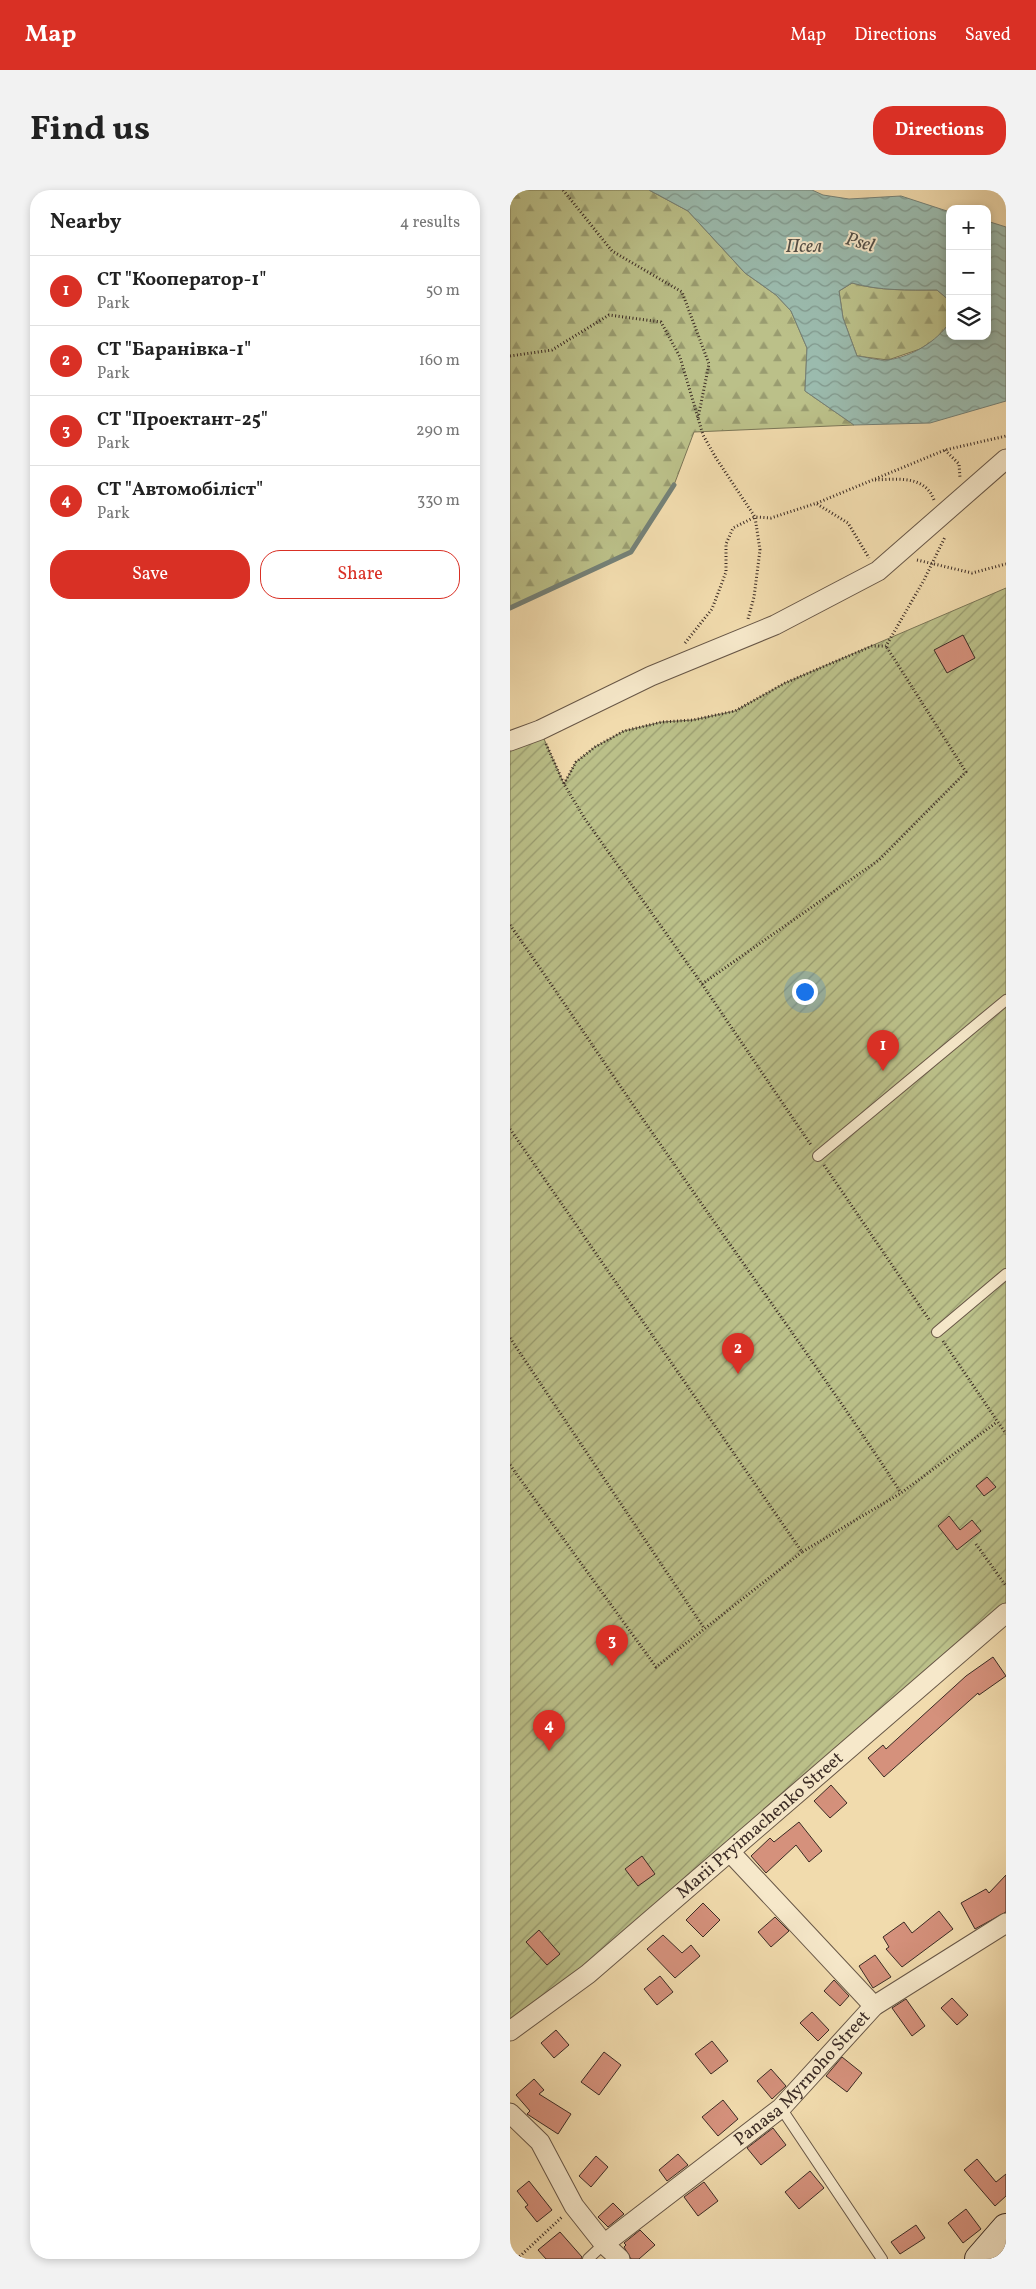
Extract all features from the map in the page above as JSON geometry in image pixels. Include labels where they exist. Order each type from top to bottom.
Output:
[{"type":"main road","points":[[979,2259],[1006,2228]]},
{"type":"street","points":[[510,741],[540,730],[651,676],[776,625],[878,571],[1006,459]]},
{"type":"street","name":"Marii Pryimachenko Street","points":[[510,2031],[588,1974],[1006,1613]]},
{"type":"street","points":[[730,1852],[874,2006]]},
{"type":"street","name":"Panasa Myrnoho Street","points":[[604,2244],[782,2108],[874,2006],[1006,1924]]},
{"type":"street","points":[[510,2112],[540,2142],[574,2206],[604,2244],[620,2259]]},
{"type":"lane","points":[[818,1156],[1006,1000]]},
{"type":"lane","points":[[937,1332],[1006,1274]]},
{"type":"lane","points":[[782,2108],[882,2259]]},
{"type":"lane","points":[[588,2259],[604,2244]]},
{"type":"path","points":[[563,190],[612,251],[682,292],[709,364],[698,421]]},
{"type":"path","points":[[510,356],[552,350],[609,316],[661,322],[680,357],[698,421],[716,458],[755,517],[760,550],[754,597],[742,639]]},
{"type":"path","points":[[678,650],[692,637],[712,609],[726,572],[726,544],[734,528],[755,517],[771,518],[817,504],[944,450],[1006,436]]},
{"type":"path","points":[[886,646],[932,563],[958,502],[960,464],[944,450]]},
{"type":"path","points":[[872,480],[917,481],[928,488],[934,499],[934,522]]},
{"type":"path","points":[[817,504],[848,523],[878,571]]},
{"type":"path","points":[[897,556],[972,573],[1006,564]]},
{"type":"path","points":[[564,784],[576,762],[594,747],[624,731],[662,722],[693,720],[735,711],[793,680],[872,646],[886,646]]},
{"type":"path","points":[[702,984],[879,860],[966,772],[886,646]]},
{"type":"path","points":[[540,730],[564,784],[585,819],[702,984],[1006,1434]]},
{"type":"path","points":[[510,925],[560,995],[677,1169],[852,1417],[901,1493]]},
{"type":"path","points":[[510,1129],[802,1552]]},
{"type":"path","points":[[510,1338],[704,1628]]},
{"type":"path","points":[[510,1465],[656,1667],[802,1552],[901,1493],[998,1422]]},
{"type":"path","points":[[976,1544],[1006,1586]]},
{"type":"path","points":[[517,2259],[574,2206]]},
{"type":"green space","points":[[510,190],[649,190],[688,211],[745,273],[776,295],[791,311],[807,348],[805,391],[854,425],[694,432],[674,485],[631,552],[510,608]]},
{"type":"green space","points":[[852,283],[884,289],[937,290],[946,298],[946,328],[940,336],[920,349],[888,360],[857,356],[843,318],[839,291]]},
{"type":"green space","points":[[1006,588],[1006,1613],[510,2031],[510,741],[540,730],[564,784],[576,762],[595,747],[624,731],[662,722],[693,720],[735,711],[785,683]]},
{"type":"water","name":"Псел","points":[[649,190],[812,190],[823,195],[849,199],[901,196],[946,211],[946,298],[937,290],[884,289],[852,283],[839,291],[843,318],[857,356],[881,360],[897,358],[923,347],[938,336],[946,327],[946,340],[991,340],[991,222],[1006,227],[1006,401],[930,423],[854,425],[805,391],[807,348],[791,311],[776,295],[745,273],[688,211]]},
{"type":"building","points":[[963,635],[975,658],[947,673],[934,650]]},
{"type":"building","points":[[987,1477],[996,1487],[984,1496],[976,1486]]},
{"type":"building","points":[[949,1516],[960,1530],[972,1520],[981,1531],[957,1550],[938,1526]]},
{"type":"building","points":[[993,1657],[1006,1676],[979,1695],[978,1693],[884,1777],[868,1758],[883,1745],[886,1749],[966,1676]]},
{"type":"building","points":[[831,1785],[847,1803],[830,1818],[814,1801]]},
{"type":"building","points":[[799,1822],[822,1851],[809,1862],[796,1845],[766,1873],[751,1856],[770,1838],[774,1842]]},
{"type":"building","points":[[642,1856],[655,1874],[638,1886],[625,1869]]},
{"type":"building","points":[[1006,1875],[1006,1912],[975,1929],[961,1903],[986,1889],[989,1893]]},
{"type":"building","points":[[703,1903],[720,1920],[703,1937],[686,1920]]},
{"type":"building","points":[[939,1911],[953,1929],[902,1967],[886,1949],[889,1947],[883,1937],[904,1922],[912,1933]]},
{"type":"building","points":[[775,1917],[789,1931],[771,1947],[758,1932]]},
{"type":"building","points":[[539,1930],[560,1954],[547,1965],[526,1942]]},
{"type":"building","points":[[663,1935],[682,1953],[691,1945],[700,1956],[675,1978],[647,1949]]},
{"type":"building","points":[[875,1955],[891,1977],[873,1988],[859,1966]]},
{"type":"building","points":[[660,1976],[673,1992],[657,2005],[644,1989]]},
{"type":"building","points":[[834,1980],[849,1996],[840,2006],[824,1991]]},
{"type":"building","points":[[952,1998],[968,2015],[957,2025],[941,2008]]},
{"type":"building","points":[[906,1999],[925,2026],[912,2036],[892,2008]]},
{"type":"building","points":[[812,2012],[829,2030],[818,2041],[800,2023]]},
{"type":"building","points":[[556,2030],[569,2045],[554,2058],[541,2043]]},
{"type":"building","points":[[712,2041],[728,2061],[711,2074],[695,2054]]},
{"type":"building","points":[[604,2052],[621,2065],[599,2095],[581,2082]]},
{"type":"building","points":[[842,2057],[862,2073],[847,2092],[826,2076]]},
{"type":"building","points":[[771,2069],[786,2086],[772,2099],[757,2081]]},
{"type":"building","points":[[534,2079],[544,2090],[539,2094],[571,2114],[558,2134],[527,2114],[530,2111],[516,2095]]},
{"type":"building","points":[[723,2100],[738,2119],[718,2136],[702,2117]]},
{"type":"building","points":[[773,2128],[786,2145],[761,2165],[747,2148]]},
{"type":"building","points":[[678,2154],[688,2165],[667,2181],[659,2170]]},
{"type":"building","points":[[596,2156],[608,2167],[591,2187],[579,2176]]},
{"type":"building","points":[[977,2159],[996,2182],[1006,2174],[1006,2196],[995,2206],[964,2170]]},
{"type":"building","points":[[810,2171],[824,2188],[799,2209],[785,2192]]},
{"type":"building","points":[[529,2181],[552,2210],[537,2222],[525,2207],[528,2205],[517,2191]]},
{"type":"building","points":[[704,2182],[718,2201],[698,2216],[684,2197]]},
{"type":"building","points":[[613,2203],[624,2214],[608,2227],[598,2217]]},
{"type":"building","points":[[966,2209],[981,2229],[963,2243],[948,2223]]},
{"type":"building","points":[[916,2225],[925,2238],[900,2254],[891,2242]]},
{"type":"building","points":[[640,2230],[655,2245],[639,2259],[631,2259],[624,2247],[626,2245],[624,2243]]},
{"type":"building","points":[[560,2232],[582,2257],[581,2259],[546,2259],[538,2250]]},
{"type":"waterway","points":[[510,608],[631,552],[674,485]]},
{"type":"place","name":"СТ \"Кооператор-1\"","points":[[883,1071]]},
{"type":"place","name":"СТ \"Баранівка-1\"","points":[[738,1374]]},
{"type":"place","name":"СТ \"Проектант-25\"","points":[[612,1666]]},
{"type":"place","name":"СТ \"Автомобіліст\"","points":[[549,1751]]},
{"type":"water label","name":"Psel","points":[[860,243]]}]
